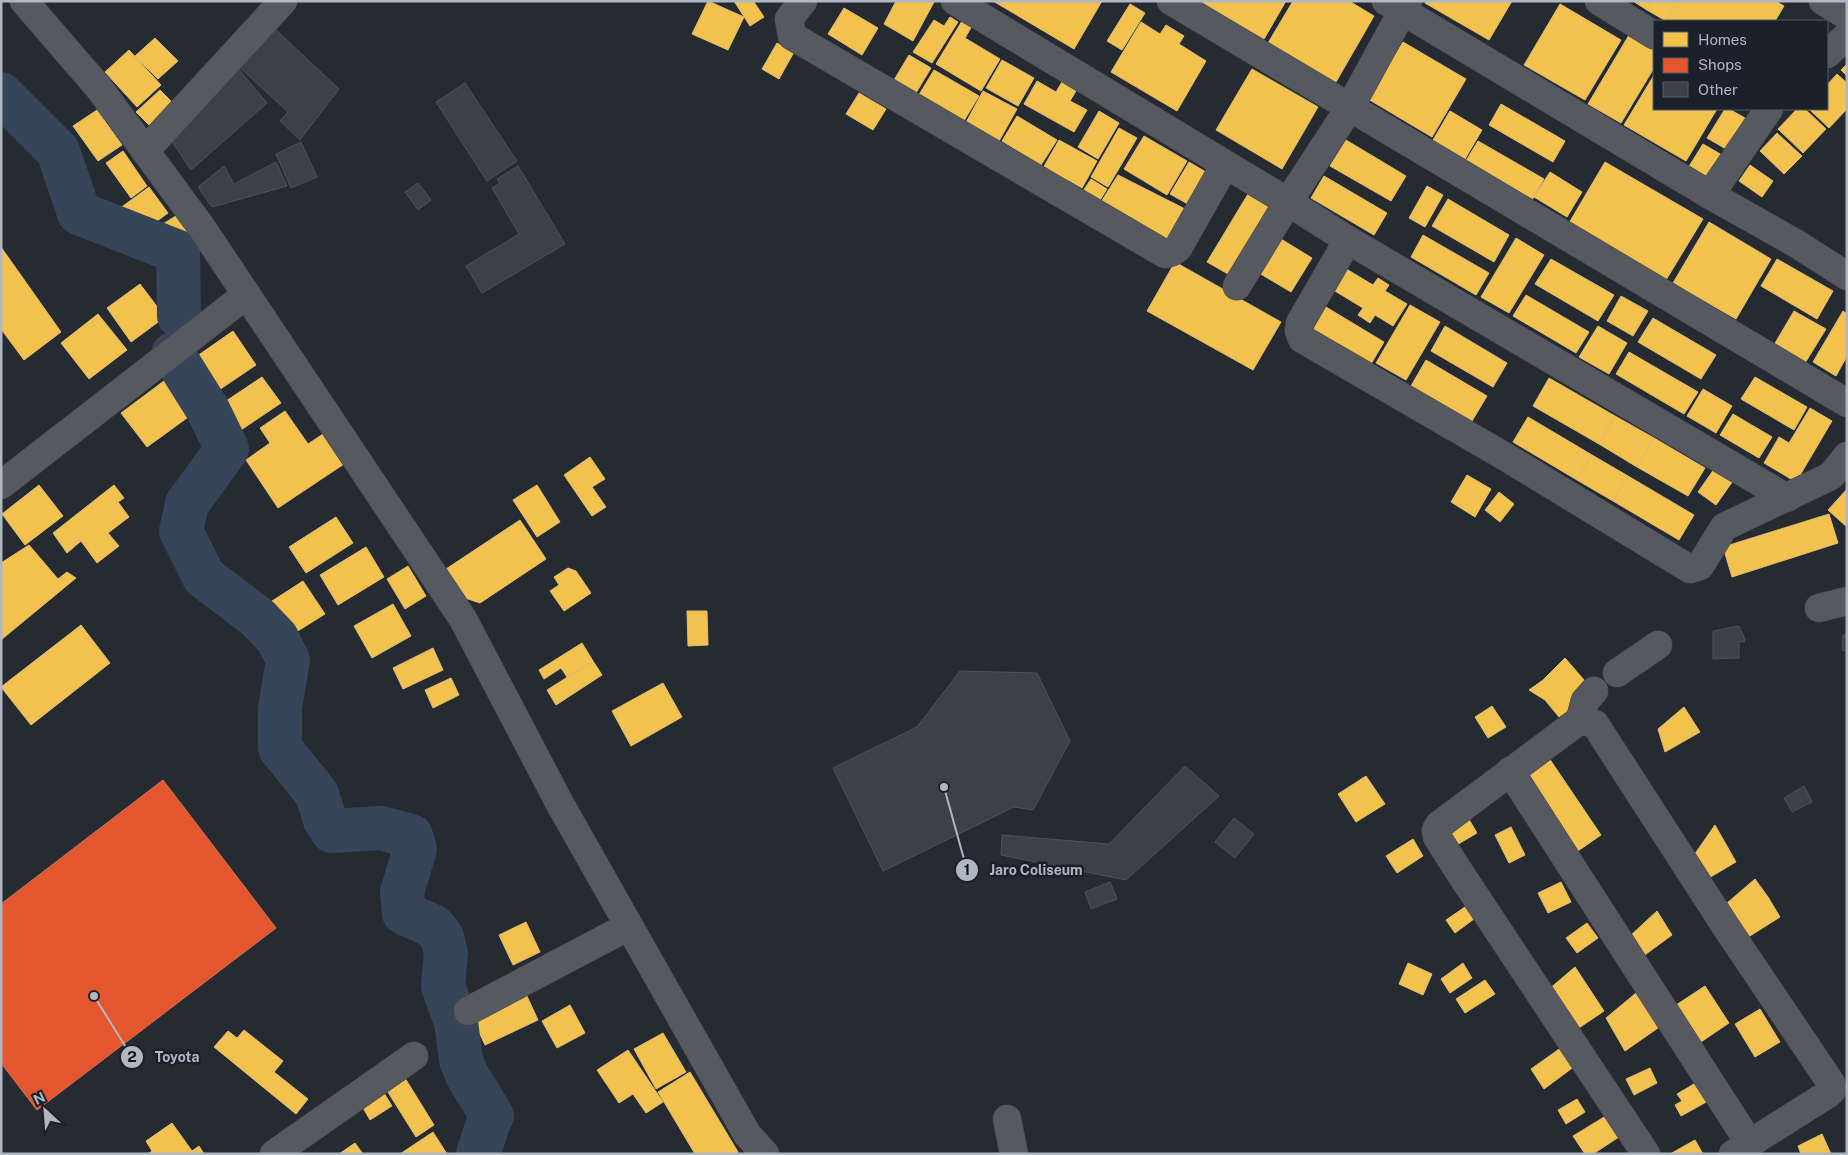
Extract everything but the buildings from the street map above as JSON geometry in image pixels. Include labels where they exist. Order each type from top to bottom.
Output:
[{"type":"street","points":[[24,1],[99,88],[202,228],[463,619],[560,804],[747,1134],[765,1154]]},
{"type":"street","points":[[145,151],[283,1]]},
{"type":"street","points":[[803,1],[789,19],[792,36],[1165,254],[1178,248],[1225,164]]},
{"type":"street","points":[[955,1],[1348,240],[1787,498]]},
{"type":"street","points":[[1171,1],[1847,403]]},
{"type":"street","points":[[1600,1],[1653,34]]},
{"type":"street","points":[[1823,1],[1847,16]]},
{"type":"street","points":[[1237,286],[1288,202],[1350,107],[1399,4],[1710,195],[1797,244],[1847,276]]},
{"type":"street","points":[[1828,53],[1847,36]]},
{"type":"street","points":[[1710,195],[1768,110]]},
{"type":"street","points":[[1348,240],[1300,323],[1299,331],[1302,339],[1504,456],[1690,569],[1700,566],[1724,527],[1831,476],[1847,456]]},
{"type":"street","points":[[1,485],[246,294]]},
{"type":"street","points":[[1819,608],[1847,601]]},
{"type":"street","points":[[1617,673],[1658,645]]},
{"type":"street","points":[[1594,691],[1586,701],[1580,720],[1439,825],[1436,830],[1437,836],[1462,876],[1646,1154]]},
{"type":"street","points":[[1510,771],[1741,1149],[1828,1094],[1832,1090],[1831,1084],[1726,928],[1595,724],[1580,720]]},
{"type":"street","points":[[468,1011],[629,926]]},
{"type":"street","points":[[274,1154],[414,1056]]},
{"type":"street","points":[[1007,1119],[1014,1154]]},
{"type":"waterway","points":[[1,94],[58,151],[79,213],[178,252],[179,316]]},
{"type":"waterway","points":[[173,354],[208,410],[227,449],[187,504],[181,531],[204,577],[258,618],[277,638],[288,660],[280,708],[280,748],[317,794],[325,820],[332,831],[381,828],[411,836],[415,849],[402,892],[404,913],[433,926],[442,937],[446,953],[443,986],[456,1022],[461,1060],[467,1075],[492,1116],[478,1154]]},
{"type":"place","name":"Jaro Coliseum","points":[[944,787]]},
{"type":"place","name":"Toyota","points":[[94,996]]}]
